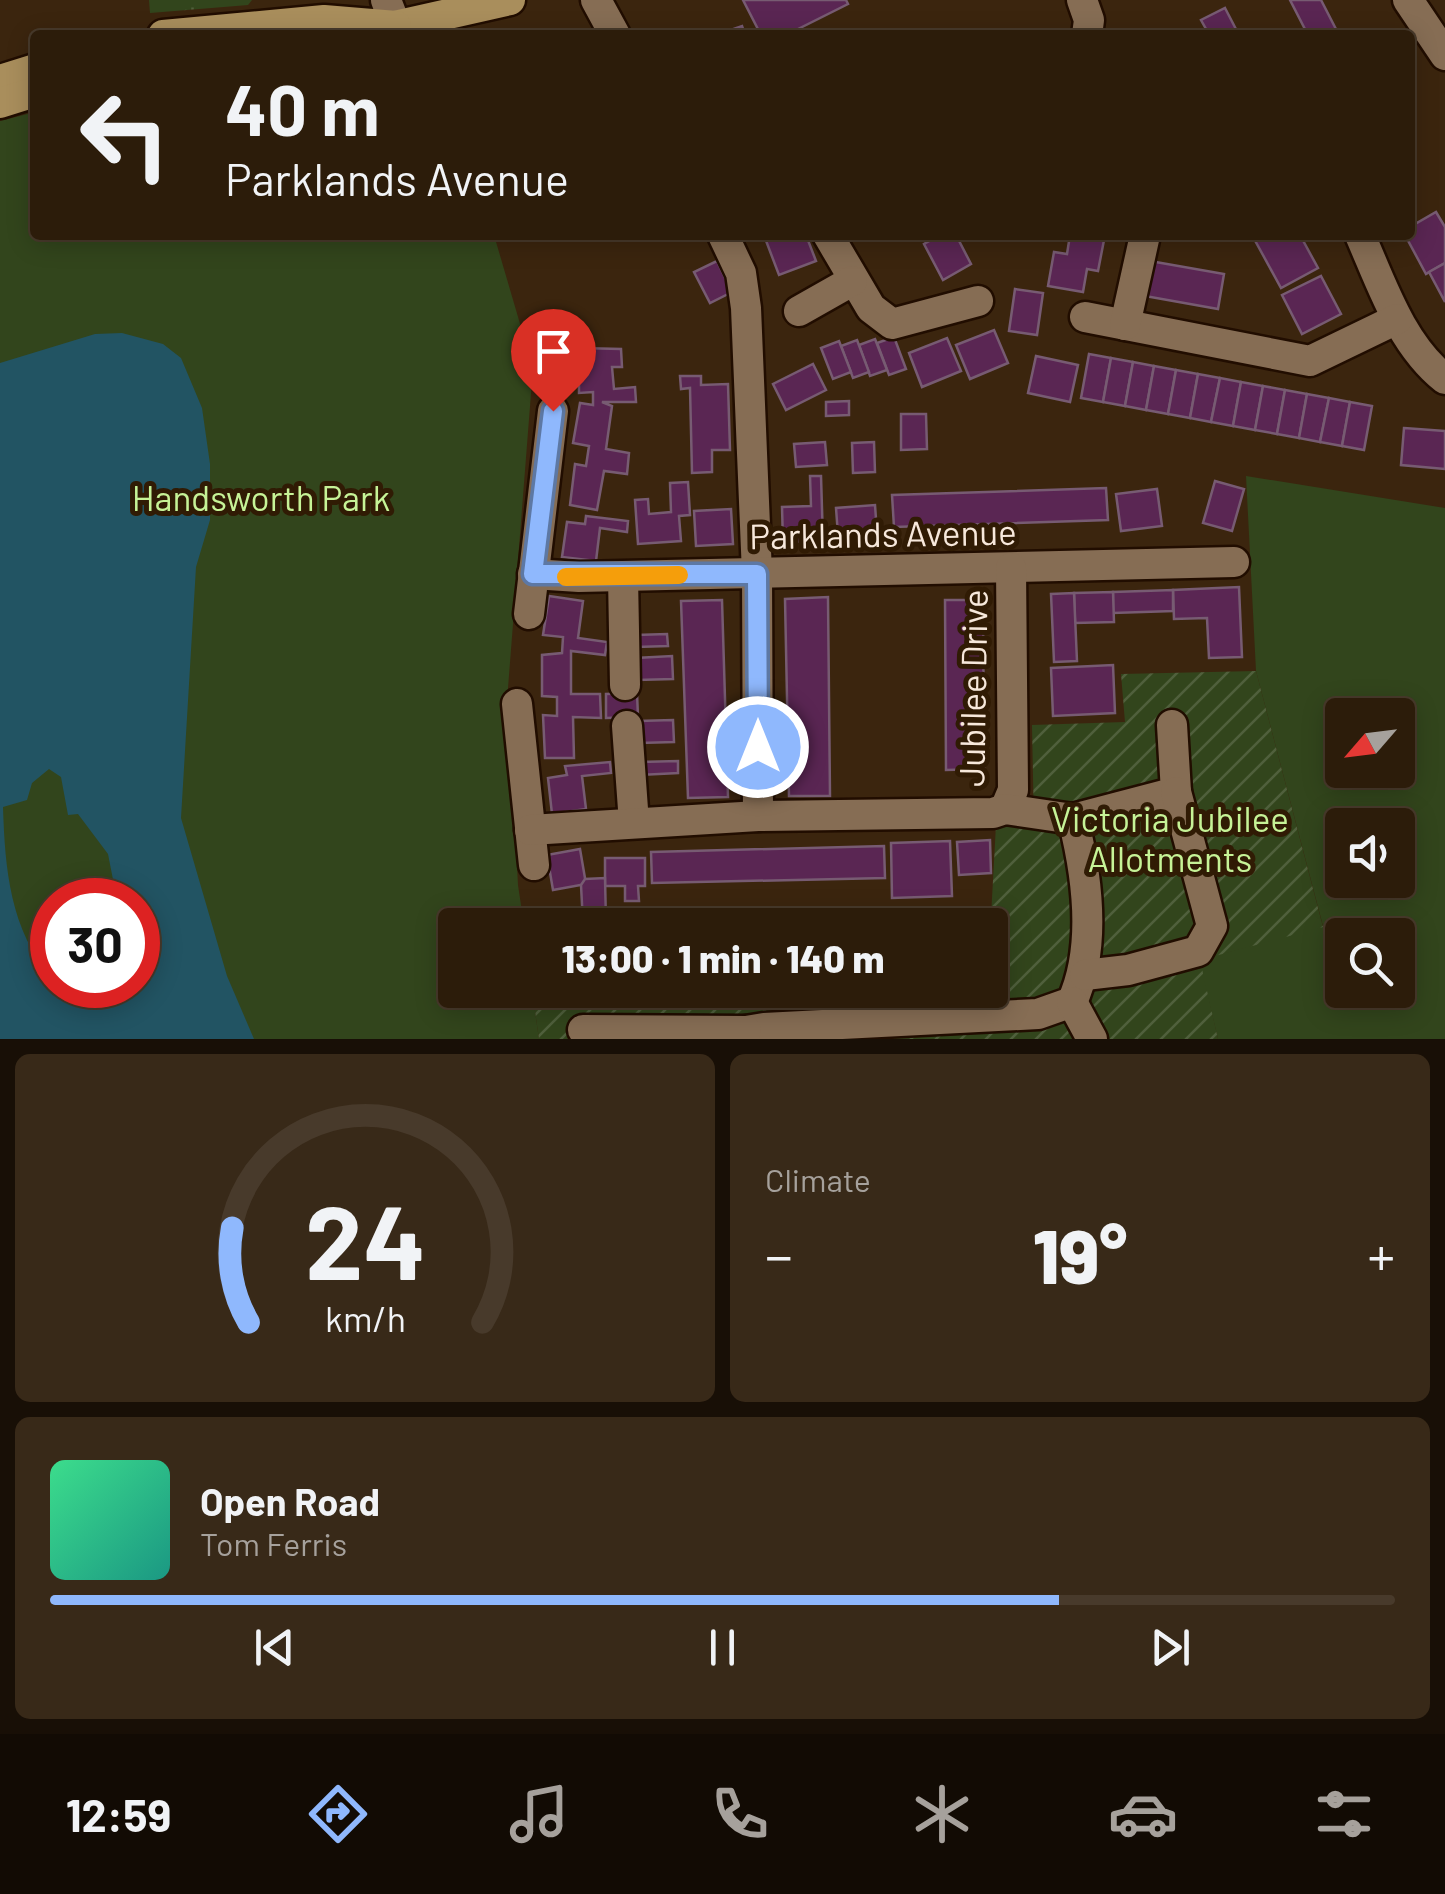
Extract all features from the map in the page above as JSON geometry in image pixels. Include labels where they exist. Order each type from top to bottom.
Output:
[{"type":"main road","points":[[217,30],[510,0]]},
{"type":"main road","points":[[358,30],[391,13]]},
{"type":"main road","points":[[0,80],[30,71]]},
{"type":"main road","points":[[0,103],[30,94]]},
{"type":"street","points":[[596,0],[612,30]]},
{"type":"street","points":[[1082,0],[1087,30]]},
{"type":"street","points":[[1408,0],[1445,55]]},
{"type":"street","points":[[725,240],[741,272],[746,308],[757,574],[758,816]]},
{"type":"street","points":[[831,240],[871,308],[892,324],[978,301]]},
{"type":"street","points":[[1126,325],[1144,240]]},
{"type":"street","points":[[1362,240],[1398,318],[1428,365],[1445,379]]},
{"type":"street","points":[[799,311],[852,281]]},
{"type":"street","points":[[1085,317],[1310,361],[1398,318]]},
{"type":"street","points":[[529,614],[553,411]]},
{"type":"street","name":"Parklands Avenue","points":[[533,574],[757,574],[1234,562]]},
{"type":"street","name":"Jubilee Drive","points":[[1005,808],[1013,790],[1011,568]]},
{"type":"street","points":[[623,576],[626,686]]},
{"type":"street","points":[[516,704],[534,865]]},
{"type":"street","points":[[583,1030],[745,1035],[1038,1014],[1079,988],[1198,950],[1212,926],[1176,792],[1172,725]]},
{"type":"street","points":[[627,726],[634,824]]},
{"type":"street","points":[[530,830],[758,816],[993,813],[1005,808],[1073,819],[1176,792]]},
{"type":"street","points":[[1073,819],[1085,868],[1079,988],[1092,1039]]},
{"type":"green space","points":[[149,0],[252,0],[248,5],[150,13]]},
{"type":"green space","name":"Handsworth Park","points":[[30,113],[30,240],[495,240],[533,368],[508,688],[521,908],[438,908],[438,1008],[535,1008],[539,1039],[0,1039],[0,121]]},
{"type":"green space","points":[[1246,476],[1445,508],[1445,1039],[1218,1039],[1199,960],[1323,926],[1256,671]]},
{"type":"green space","name":"Victoria Jubilee Allotments","points":[[1256,671],[1323,927],[1200,960],[1218,1039],[539,1039],[535,1008],[1008,1008],[1008,908],[991,908],[996,825],[1034,827],[1032,725],[1125,722],[1121,674]]},
{"type":"water","points":[[122,333],[163,344],[181,358],[202,408],[210,464],[210,520],[196,567],[181,818],[227,976],[254,1039],[0,1039],[0,363],[95,334]]},
{"type":"building","points":[[743,0],[846,0],[848,4],[796,30],[758,30]]},
{"type":"building","points":[[1290,0],[1321,0],[1336,30],[1305,30]]},
{"type":"building","points":[[1225,8],[1236,30],[1204,30],[1201,20]]},
{"type":"building","points":[[1436,212],[1445,227],[1445,263],[1426,274],[1408,240],[1415,240],[1415,224]]},
{"type":"building","points":[[766,240],[808,240],[816,261],[779,275]]},
{"type":"building","points":[[931,240],[959,240],[971,264],[943,280],[924,244]]},
{"type":"building","points":[[1069,240],[1104,240],[1098,271],[1087,269],[1083,292],[1048,286],[1054,252],[1067,254]]},
{"type":"building","points":[[1255,240],[1303,240],[1318,268],[1281,288]]},
{"type":"building","points":[[717,261],[732,292],[710,303],[694,272]]},
{"type":"building","points":[[1150,261],[1224,274],[1218,309],[1145,296]]},
{"type":"building","points":[[1445,263],[1445,302],[1429,272]]},
{"type":"building","points":[[1321,276],[1341,314],[1302,334],[1282,295]]},
{"type":"building","points":[[1015,289],[1043,293],[1037,335],[1009,331]]},
{"type":"building","points":[[994,330],[1008,363],[970,379],[956,345]]},
{"type":"building","points":[[894,337],[906,369],[889,375],[877,343]]},
{"type":"building","points":[[947,338],[961,371],[922,387],[909,353]]},
{"type":"building","points":[[875,339],[887,370],[870,376],[859,345]]},
{"type":"building","points":[[857,340],[869,372],[853,378],[841,346]]},
{"type":"building","points":[[839,341],[851,372],[833,379],[821,348]]},
{"type":"building","points":[[579,348],[621,349],[622,367],[612,367],[614,389],[635,387],[636,402],[602,402],[612,406],[606,449],[629,453],[627,474],[604,471],[597,510],[570,505],[575,464],[586,466],[589,446],[573,443],[580,403],[593,405],[593,392],[579,393]]},
{"type":"building","points":[[1089,354],[1111,358],[1103,402],[1081,398]]},
{"type":"building","points":[[1036,356],[1078,365],[1070,402],[1028,393]]},
{"type":"building","points":[[1111,358],[1133,362],[1125,406],[1103,402]]},
{"type":"building","points":[[1133,362],[1154,366],[1146,410],[1125,406]]},
{"type":"building","points":[[813,364],[826,390],[786,410],[773,384]]},
{"type":"building","points":[[1154,366],[1176,370],[1168,414],[1146,410]]},
{"type":"building","points":[[1176,370],[1198,374],[1190,418],[1168,414]]},
{"type":"building","points":[[1198,374],[1220,378],[1211,422],[1190,418]]},
{"type":"building","points":[[680,376],[701,376],[701,385],[728,384],[730,450],[712,450],[712,472],[692,473],[690,388],[681,389]]},
{"type":"building","points":[[1220,378],[1241,382],[1233,426],[1211,422]]},
{"type":"building","points":[[1241,382],[1263,386],[1255,430],[1233,426]]},
{"type":"building","points":[[1263,386],[1285,390],[1277,434],[1255,430]]},
{"type":"building","points":[[1285,390],[1307,394],[1299,438],[1277,434]]},
{"type":"building","points":[[1307,394],[1329,398],[1320,442],[1299,438]]},
{"type":"building","points":[[1329,398],[1350,402],[1342,446],[1320,442]]},
{"type":"building","points":[[849,401],[849,415],[826,416],[826,402]]},
{"type":"building","points":[[1350,402],[1372,406],[1364,450],[1342,446]]},
{"type":"building","points":[[901,414],[926,414],[927,449],[901,450]]},
{"type":"building","points":[[1404,428],[1445,431],[1445,469],[1401,465]]},
{"type":"building","points":[[825,442],[827,465],[796,467],[794,444]]},
{"type":"building","points":[[874,442],[875,472],[853,473],[852,443]]},
{"type":"building","points":[[810,476],[821,476],[823,541],[783,542],[782,507],[811,506]]},
{"type":"building","points":[[1215,481],[1244,489],[1232,531],[1203,523]]},
{"type":"building","points":[[688,482],[690,515],[679,516],[681,541],[638,544],[635,500],[648,499],[649,514],[671,512],[670,483]]},
{"type":"building","points":[[1106,488],[1108,520],[894,527],[892,495]]},
{"type":"building","points":[[1157,489],[1162,526],[1121,531],[1116,494]]},
{"type":"building","points":[[875,505],[877,533],[838,535],[836,508]]},
{"type":"building","points":[[731,509],[733,544],[696,546],[694,511]]},
{"type":"building","points":[[586,516],[628,521],[627,532],[600,528],[596,561],[562,557],[567,522],[585,524]]},
{"type":"building","points":[[1239,587],[1242,657],[1209,658],[1207,618],[1174,619],[1173,590]]},
{"type":"building","points":[[1173,590],[1173,611],[1113,613],[1113,592]]},
{"type":"building","points":[[1113,592],[1114,622],[1075,623],[1074,593]]},
{"type":"building","points":[[1074,593],[1077,661],[1054,662],[1051,594]]},
{"type":"building","points":[[549,596],[583,601],[578,638],[607,642],[605,655],[571,651],[571,694],[600,694],[601,718],[573,717],[574,758],[545,758],[543,715],[557,716],[557,697],[542,696],[542,655],[562,653],[563,637],[543,635]]},
{"type":"building","points":[[828,597],[830,796],[789,796],[785,599]]},
{"type":"building","points":[[722,600],[728,797],[688,798],[681,601]]},
{"type":"building","points":[[945,600],[983,600],[984,769],[946,770]]},
{"type":"building","points":[[667,634],[668,646],[636,647],[636,635]]},
{"type":"building","points":[[672,656],[673,679],[637,680],[636,658]]},
{"type":"building","points":[[1113,665],[1115,713],[1053,716],[1051,668]]},
{"type":"building","points":[[637,693],[638,717],[606,718],[606,694]]},
{"type":"building","points":[[673,720],[674,742],[639,743],[638,721]]},
{"type":"building","points":[[678,761],[678,773],[640,775],[640,762]]},
{"type":"building","points":[[610,762],[611,773],[582,776],[586,809],[552,814],[548,778],[567,775],[565,766]]},
{"type":"building","points":[[990,840],[991,873],[959,875],[957,842]]},
{"type":"building","points":[[950,841],[952,896],[892,898],[891,843]]},
{"type":"building","points":[[884,846],[885,878],[652,883],[651,852]]},
{"type":"building","points":[[580,849],[586,884],[553,890],[547,855]]},
{"type":"building","points":[[605,858],[645,858],[645,886],[638,886],[639,901],[625,901],[625,886],[605,886]]},
{"type":"building","points":[[605,878],[606,908],[582,908],[581,885],[585,879]]},
{"type":"slow traffic","points":[[566,577],[679,575]]},
{"type":"route","points":[[553,411],[533,574],[757,574],[758,747]]}]
